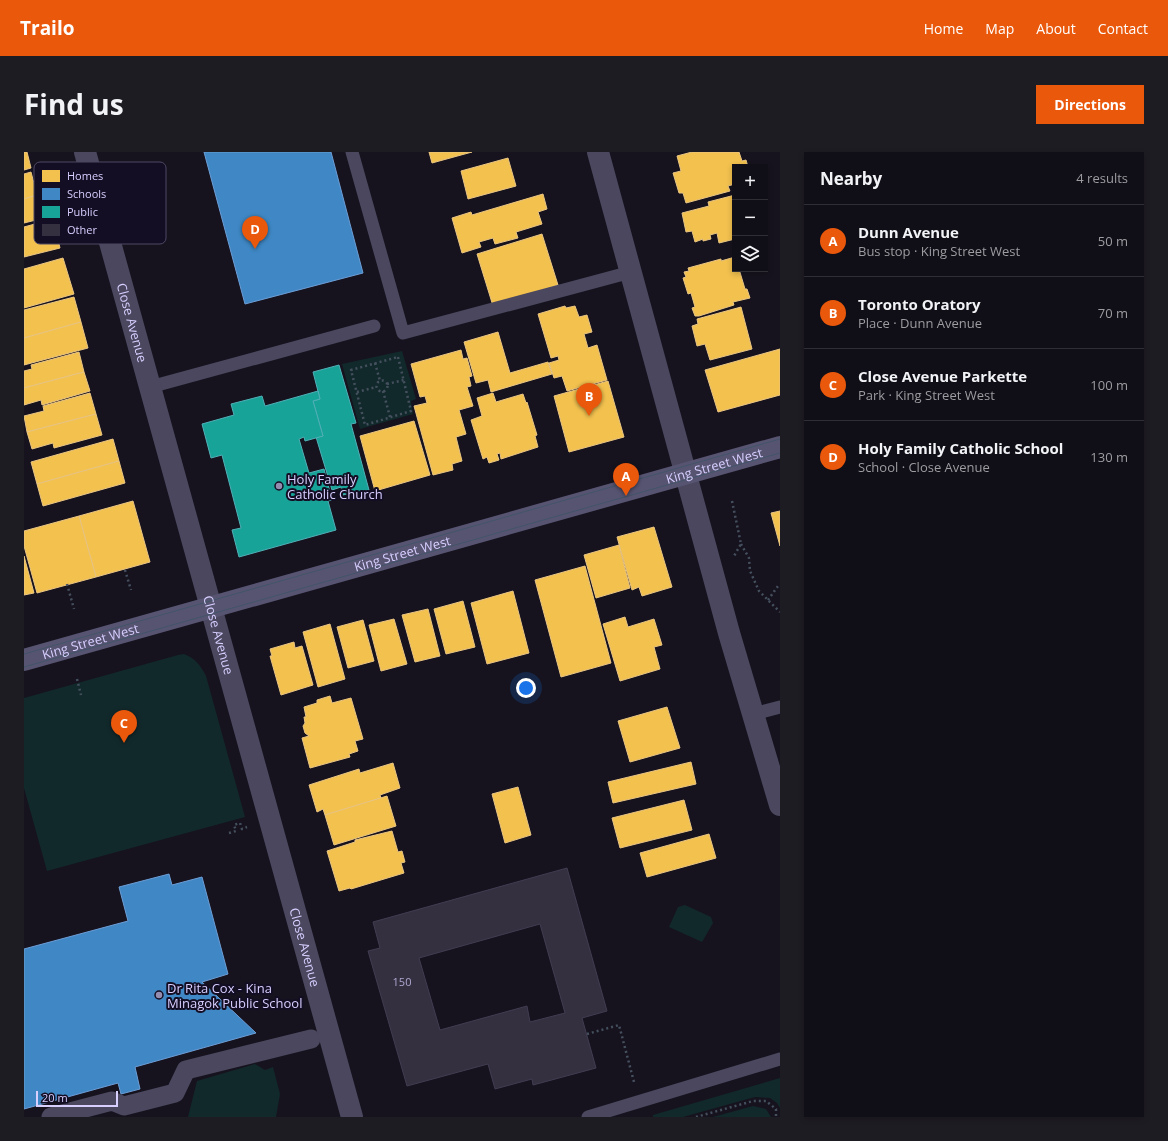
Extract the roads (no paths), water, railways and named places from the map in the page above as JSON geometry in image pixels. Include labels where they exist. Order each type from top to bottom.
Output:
[{"type":"main road","name":"King Street West","points":[[24,660],[780,447]]},
{"type":"street","name":"Close Avenue","points":[[85,152],[88,162]]},
{"type":"street","points":[[598,152],[729,633],[780,805]]},
{"type":"street","name":"Close Avenue","points":[[110,244],[352,1117]]},
{"type":"street","points":[[51,1117],[112,1100],[124,1106],[175,1093],[186,1070],[311,1039]]},
{"type":"lane","points":[[352,152],[403,333],[631,272]]},
{"type":"lane","points":[[150,387],[374,326]]},
{"type":"lane","points":[[754,714],[780,707]]},
{"type":"lane","points":[[588,1117],[780,1059]]},
{"type":"tram line","points":[[24,654],[780,439]]},
{"type":"tram line","points":[[24,667],[780,453]]},
{"type":"place","name":"Holy Family Catholic School","points":[[255,249]]},
{"type":"place","name":"Toronto Oratory","points":[[589,416]]},
{"type":"place","name":"Holy Family Catholic Church","points":[[279,486]]},
{"type":"place","name":"Dunn Avenue","points":[[626,496]]},
{"type":"place","name":"Close Avenue Parkette","points":[[124,743]]},
{"type":"place","name":"Dr Rita Cox - Kina Minagok Public School","points":[[159,995]]}]
